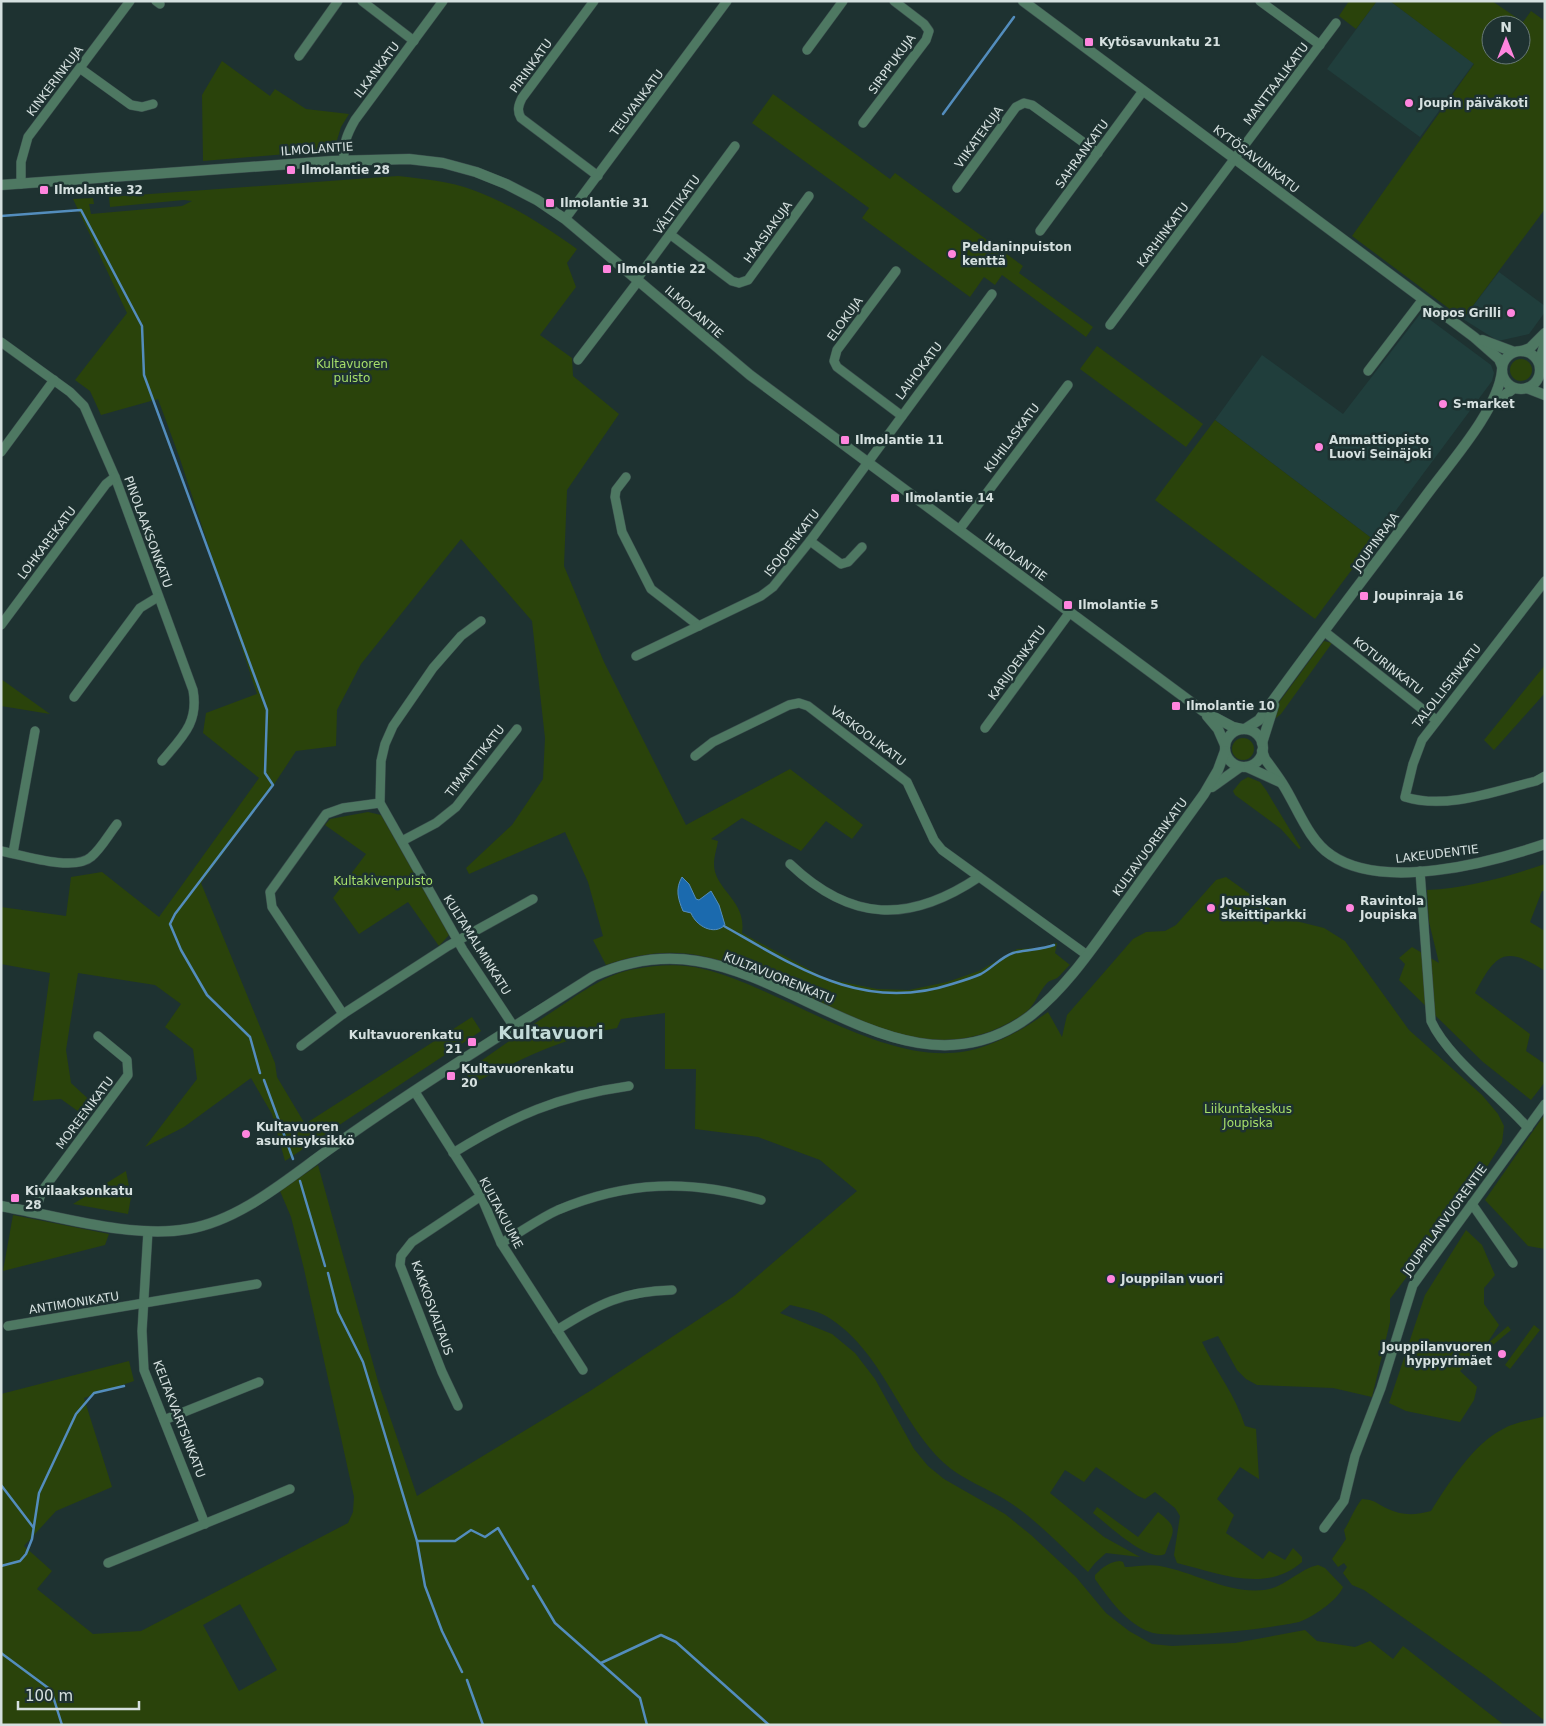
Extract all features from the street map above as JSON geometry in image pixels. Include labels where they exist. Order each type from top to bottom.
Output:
[{"type":"street","name":"KINKERINKUJA","points":[[22,184],[21,162],[28,137],[81,69],[130,1]]},
{"type":"street","points":[[299,56],[338,1]]},
{"type":"street","points":[[362,1],[414,41]]},
{"type":"street","name":"ILKANKATU","points":[[344,160],[344,146],[347,134],[443,1]]},
{"type":"street","name":"PIRINKATU","points":[[594,1],[522,98],[518,105],[518,113],[521,118],[598,176]]},
{"type":"street","name":"TEUVANKATU","points":[[565,219],[727,1]]},
{"type":"street","points":[[807,50],[843,1]]},
{"type":"street","name":"SIRPPUKUJA","points":[[863,123],[926,40],[929,32],[924,24],[894,1]]},
{"type":"street","name":"KYTÖSAVUNKATU","points":[[1023,1],[1474,336],[1499,359],[1502,368]]},
{"type":"street","points":[[1260,1],[1320,45]]},
{"type":"street","name":"MANTTAALIKATU","points":[[1235,159],[1336,23]]},
{"type":"street","points":[[81,69],[131,105],[142,107],[153,104]]},
{"type":"street","name":"SAHRANKATU","points":[[1040,231],[1143,91]]},
{"type":"street","name":"VIIKATEKUJA","points":[[957,188],[1016,107],[1024,104],[1032,105],[1098,153]]},
{"type":"street","name":"VÄLTTIKATU","points":[[578,360],[735,146]]},
{"type":"street","name":"ILMOLANTIE","points":[[1,185],[344,160],[409,159],[444,163],[506,184],[537,200],[565,219],[750,376],[1203,711],[1233,727],[1243,729]]},
{"type":"street","name":"KARHINKATU","points":[[1110,325],[1235,159]]},
{"type":"street","name":"HAASIAKUJA","points":[[671,235],[732,281],[739,283],[748,280],[809,196]]},
{"type":"street","name":"ELOKUJA","points":[[896,271],[837,350],[834,361],[837,368],[902,416]]},
{"type":"street","name":"LAIHOKATU","points":[[867,462],[992,294]]},
{"type":"street","points":[[1368,371],[1423,299]]},
{"type":"street","points":[[1545,333],[1530,348],[1509,355],[1502,368],[1505,381],[1514,388],[1527,388],[1545,395]]},
{"type":"street","name":"KYTÖSAVUNKATU","points":[[1474,336],[1518,351]]},
{"type":"street","name":"PINOLAAKSONKATU","points":[[1,342],[70,392],[84,406],[114,477],[194,690],[196,703],[190,726],[162,761]]},
{"type":"street","points":[[1527,388],[1536,381],[1542,380],[1539,363],[1545,342]]},
{"type":"street","points":[[1518,351],[1532,354],[1539,363]]},
{"type":"street","name":"JOUPINRAJA","points":[[1490,408],[1499,386],[1502,368]]},
{"type":"street","points":[[1,452],[54,380]]},
{"type":"street","name":"KUHILASKATU","points":[[959,530],[1068,385]]},
{"type":"street","name":"JOUPINRAJA","points":[[1243,729],[1259,720],[1490,408],[1514,388]]},
{"type":"street","name":"ISOJOENKATU","points":[[636,656],[699,626],[773,587],[810,541],[867,462]]},
{"type":"street","name":"LOHKAREKATU","points":[[1,625],[106,484],[114,477]]},
{"type":"street","points":[[626,477],[616,490],[615,497],[622,532],[651,589],[699,626]]},
{"type":"street","points":[[810,541],[841,564],[848,562],[862,547]]},
{"type":"street","name":"TALOLLISENKATU","points":[[1545,581],[1422,740],[1412,764],[1405,797],[1422,802],[1440,802],[1536,781],[1545,776]]},
{"type":"street","points":[[74,697],[140,608],[158,597]]},
{"type":"street","name":"KARIJOENKATU","points":[[985,728],[1070,612]]},
{"type":"street","points":[[342,1014],[272,907],[270,892],[326,814],[343,808],[380,803],[381,761],[385,744],[393,726],[433,668],[460,636],[480,621]]},
{"type":"street","name":"KOTURINKATU","points":[[1325,632],[1436,720]]},
{"type":"street","name":"JOUPINRAJA","points":[[1262,747],[1266,724],[1280,690]]},
{"type":"street","name":"VASKOOLIKATU","points":[[695,756],[714,742],[789,705],[798,703],[808,706],[907,782],[934,840],[955,860],[1087,955]]},
{"type":"street","name":"ILMOLANTIE","points":[[1203,711],[1218,729],[1225,748]]},
{"type":"street","name":"TIMANTTIKATU","points":[[402,841],[436,823],[456,807],[518,729]]},
{"type":"street","points":[[1244,767],[1257,761],[1262,747],[1256,734],[1243,729],[1230,734],[1225,748],[1230,761],[1283,784]]},
{"type":"street","points":[[13,853],[35,731]]},
{"type":"street","name":"LAKEUDENTIE","points":[[1262,747],[1265,759],[1283,784],[1318,843],[1330,855],[1367,871],[1420,871],[1477,862],[1545,844]]},
{"type":"street","name":"KULTAVUORENKATU","points":[[1,1206],[148,1231],[188,1229],[225,1218],[284,1182],[415,1092],[594,976],[612,968],[634,962],[674,958],[724,967],[891,1038],[932,1045],[957,1044],[983,1039],[1006,1030],[1028,1017],[1048,999],[1087,955],[1204,794],[1218,770],[1225,748]]},
{"type":"street","name":"KULTAVUORENKATU","points":[[1204,794],[1225,775],[1244,767]]},
{"type":"street","name":"KULTAMALMINKATU","points":[[380,803],[457,941],[514,1027]]},
{"type":"street","points":[[1,851],[68,864],[82,863],[92,857],[117,824]]},
{"type":"street","points":[[790,864],[810,882],[832,896],[870,909],[916,908],[936,902],[979,877]]},
{"type":"street","points":[[1420,871],[1431,1021],[1436,1032],[1462,1061],[1528,1128]]},
{"type":"street","points":[[301,1046],[342,1014],[457,941],[533,899]]},
{"type":"street","name":"MOREENIKATU","points":[[34,1212],[42,1191],[128,1075],[127,1060],[98,1036]]},
{"type":"street","points":[[452,1153],[508,1121],[537,1108],[576,1096],[629,1086]]},
{"type":"street","name":"KULTAKUUME","points":[[415,1092],[481,1196],[501,1242],[583,1370]]},
{"type":"street","name":"JOUPPILANVUORENTIE","points":[[1324,1528],[1344,1501],[1355,1456],[1381,1388],[1412,1285],[1545,1104]]},
{"type":"street","points":[[501,1242],[556,1211],[624,1189],[698,1186],[727,1190],[761,1200]]},
{"type":"street","name":"KAKKOSVALTAUS","points":[[458,1406],[442,1372],[400,1265],[401,1256],[412,1242],[481,1196]]},
{"type":"street","points":[[1472,1204],[1513,1262]]},
{"type":"street","name":"KELTAKVARTSINKATU","points":[[148,1231],[142,1349],[144,1370],[205,1524]]},
{"type":"street","name":"ANTIMONIKATU","points":[[8,1326],[257,1284]]},
{"type":"street","points":[[557,1330],[587,1311],[623,1295],[645,1291],[672,1290]]},
{"type":"street","points":[[164,1420],[259,1382]]},
{"type":"street","points":[[108,1563],[290,1489]]},
{"type":"shaded area","name":"Joupin päiväkoti","points":[[1377,1],[1390,1],[1474,63],[1420,137],[1327,69]]},
{"type":"shaded area","points":[[1499,272],[1545,306],[1545,312],[1529,334],[1498,341],[1463,319]]},
{"type":"shaded area","points":[[1421,313],[1491,365],[1494,373],[1492,381],[1374,540],[1215,420],[1262,355],[1343,414]]},
{"type":"green space","points":[[1349,1],[1377,1],[1356,29],[1339,16]]},
{"type":"green space","points":[[1390,1],[1492,1],[1513,15],[1481,15],[1481,65],[1531,65],[1531,15],[1528,15],[1531,11],[1545,21],[1545,209],[1463,319],[1352,236],[1474,64]]},
{"type":"green space","points":[[222,61],[270,96],[275,89],[306,109],[349,114],[341,127],[334,150],[203,161],[202,95]]},
{"type":"green space","points":[[773,94],[890,179],[895,173],[1023,266],[1019,273],[1093,327],[1086,337],[1002,275],[995,285],[984,277],[970,297],[862,218],[869,208],[752,123]]},
{"type":"green space","name":"Kultavuoren puisto","points":[[398,176],[455,184],[473,190],[527,216],[577,249],[567,263],[576,287],[540,335],[572,358],[573,376],[619,414],[567,490],[564,566],[604,662],[686,825],[790,769],[863,825],[852,839],[826,821],[801,851],[742,818],[711,839],[718,841],[714,861],[715,873],[740,912],[742,933],[827,979],[877,989],[909,990],[947,982],[979,971],[1017,949],[1039,948],[1057,943],[1055,953],[1070,965],[1057,978],[1047,983],[1033,1004],[1022,1015],[981,1035],[940,1040],[900,1034],[860,1021],[782,984],[742,968],[702,956],[677,953],[641,955],[606,965],[593,940],[603,936],[588,882],[565,832],[469,874],[466,868],[512,825],[543,779],[545,738],[532,621],[461,539],[361,664],[337,710],[336,746],[296,751],[273,786],[201,883],[275,1063],[277,1077],[305,1124],[472,1017],[481,1031],[285,1161],[272,1114],[251,1078],[184,1127],[145,1147],[197,1079],[193,1049],[165,1027],[181,1004],[155,985],[78,973],[66,1050],[71,1083],[96,1106],[86,1117],[61,1099],[33,1101],[50,973],[1,964],[1,907],[66,916],[71,877],[102,872],[159,917],[259,778],[203,733],[206,713],[257,694],[180,459],[158,399],[101,415],[90,391],[75,380],[127,313],[73,199],[93,198],[94,204],[89,204],[91,214],[182,206],[192,201],[184,200],[110,207],[109,197]]},
{"type":"green space","points":[[1097,346],[1203,424],[1186,447],[1080,369]]},
{"type":"green space","points":[[1521,359],[1529,362],[1532,370],[1529,378],[1521,381],[1513,378],[1510,370],[1513,362]]},
{"type":"green space","points":[[1215,420],[1374,540],[1315,619],[1155,500]]},
{"type":"green space","points":[[1324,641],[1332,643],[1281,714],[1271,722],[1280,701]]},
{"type":"green space","points":[[1545,665],[1545,693],[1494,750],[1484,740]]},
{"type":"green space","points":[[1,679],[50,714],[1,706]]},
{"type":"green space","points":[[1243,738],[1251,741],[1254,749],[1251,757],[1243,760],[1235,757],[1232,749],[1235,741]]},
{"type":"green space","points":[[1248,777],[1260,782],[1266,790],[1301,848],[1299,849],[1281,829],[1235,795],[1233,791],[1241,781]]},
{"type":"green space","name":"Kultakivenpuisto","points":[[368,812],[381,815],[449,935],[439,946],[408,902],[359,934],[333,898],[366,854],[325,825],[330,819]]},
{"type":"green space","points":[[1545,864],[1545,891],[1542,891],[1530,922],[1545,931],[1545,971],[1520,958],[1503,957],[1489,969],[1475,993],[1530,1034],[1526,1051],[1545,1064],[1545,1082],[1531,1100],[1483,1062],[1399,980],[1405,964],[1399,958],[1412,947],[1439,963],[1429,922],[1427,890],[1487,881]]},
{"type":"green space","name":"Liikuntakeskus Joupiska","points":[[1226,877],[1268,907],[1292,920],[1324,928],[1345,941],[1409,1030],[1482,1095],[1498,1114],[1504,1126],[1502,1143],[1471,1192],[1390,1299],[1390,1322],[1372,1397],[1333,1388],[1257,1385],[1246,1379],[1237,1370],[1218,1336],[1202,1342],[1231,1394],[1245,1426],[1256,1429],[1259,1479],[1240,1467],[1217,1499],[1234,1515],[1226,1533],[1263,1559],[1269,1551],[1285,1560],[1293,1548],[1302,1557],[1302,1562],[1288,1572],[1273,1577],[1257,1579],[1225,1576],[1177,1563],[1174,1555],[1180,1516],[1175,1508],[1155,1492],[1145,1499],[1138,1496],[1096,1467],[1084,1482],[1065,1470],[1050,1493],[1104,1537],[1140,1557],[1106,1553],[1088,1572],[1020,1509],[967,1479],[944,1463],[914,1426],[862,1347],[846,1330],[826,1316],[809,1309],[790,1305],[780,1313],[832,1334],[855,1353],[875,1379],[914,1449],[928,1466],[944,1479],[1005,1514],[1031,1535],[1076,1577],[1106,1613],[1129,1631],[1152,1644],[1172,1646],[1235,1643],[1305,1630],[1317,1641],[1355,1647],[1370,1641],[1393,1659],[1403,1646],[1504,1725],[1,1725],[1,1394],[129,1361],[134,1381],[84,1398],[112,1487],[56,1511],[24,1546],[52,1571],[37,1589],[93,1634],[141,1631],[348,1523],[353,1512],[354,1497],[304,1269],[291,1217],[280,1191],[318,1165],[379,1385],[417,1496],[590,1391],[734,1296],[857,1191],[820,1160],[758,1137],[695,1129],[696,1069],[665,1069],[665,1013],[621,1019],[617,1028],[560,1043],[472,1084],[465,1072],[595,984],[624,971],[660,966],[678,965],[695,967],[736,979],[843,1027],[880,1041],[916,1051],[951,1053],[985,1046],[1018,1031],[1048,1012],[1062,1037],[1067,1015],[1133,939],[1146,932],[1165,931],[1176,925],[1216,880]],"holes":[[[240,1604],[277,1670],[239,1691],[203,1625]]]},
{"type":"green space","points":[[1545,1114],[1545,1249],[1528,1246],[1485,1200]]},
{"type":"green space","points":[[126,1171],[131,1197],[128,1214],[73,1204]]},
{"type":"green space","points":[[13,1215],[109,1234],[105,1245],[3,1271]]},
{"type":"green space","points":[[1466,1230],[1482,1245],[1495,1275],[1484,1288],[1484,1304],[1499,1325],[1486,1345],[1508,1326],[1511,1330],[1487,1350],[1484,1347],[1460,1371],[1477,1387],[1474,1400],[1460,1422],[1406,1411],[1389,1403],[1425,1295]]},
{"type":"green space","points":[[1534,1325],[1540,1330],[1510,1369],[1505,1365]]},
{"type":"green space","points":[[1545,1416],[1545,1721],[1486,1676],[1364,1590],[1352,1585],[1343,1573],[1347,1567],[1344,1563],[1338,1567],[1332,1559],[1346,1539],[1344,1530],[1362,1499],[1373,1501],[1404,1514],[1431,1511],[1462,1465],[1492,1435],[1518,1423]]},
{"type":"green space","points":[[1097,1507],[1138,1537],[1158,1512],[1170,1522],[1173,1530],[1165,1554],[1149,1553],[1138,1548],[1093,1513]]},
{"type":"green space","points":[[1113,1562],[1123,1562],[1125,1567],[1160,1566],[1224,1586],[1251,1590],[1271,1589],[1304,1570],[1318,1565],[1325,1568],[1343,1587],[1336,1597],[1324,1608],[1311,1617],[1299,1622],[1223,1632],[1179,1635],[1162,1634],[1150,1632],[1133,1623],[1112,1602],[1095,1579],[1095,1575],[1104,1567]]},
{"type":"water","points":[[682,877],[689,884],[696,899],[699,900],[711,891],[719,905],[725,925],[716,930],[706,928],[693,918],[691,913],[683,911],[678,894],[678,886]]},
{"type":"waterway","points":[[943,114],[1014,17]]},
{"type":"waterway","points":[[1,216],[81,210],[142,326],[144,375],[267,710],[265,773],[273,785],[175,914],[170,924],[181,950],[207,995],[250,1037],[260,1073]]},
{"type":"waterway","points":[[724,926],[778,957],[833,982],[861,989],[890,993],[920,992],[952,984],[981,974],[1004,957],[1013,953],[1054,945]]},
{"type":"waterway","points":[[264,1080],[293,1159]]},
{"type":"waterway","points":[[300,1181],[325,1266]]},
{"type":"waterway","points":[[328,1273],[338,1312],[363,1362],[417,1541],[425,1586],[442,1631],[462,1672]]},
{"type":"waterway","points":[[1,1566],[20,1561],[26,1554],[32,1539],[39,1493],[76,1414],[94,1393],[124,1386]]},
{"type":"waterway","points":[[1,1485],[33,1527]]},
{"type":"waterway","points":[[417,1541],[455,1541],[471,1530],[485,1537],[498,1528],[528,1579]]},
{"type":"waterway","points":[[533,1586],[555,1623],[640,1698],[647,1725]]},
{"type":"waterway","points":[[601,1663],[661,1635],[676,1642],[769,1725]]},
{"type":"waterway","points":[[1,1653],[51,1690],[62,1725]]},
{"type":"waterway","points":[[467,1680],[483,1725]]},
{"type":"place","name":"Kytösavunkatu 21","points":[[1089,42]]},
{"type":"place","name":"Joupin päiväkoti","points":[[1409,103]]},
{"type":"place","name":"Ilmolantie 28","points":[[291,170]]},
{"type":"place","name":"Ilmolantie 32","points":[[44,190]]},
{"type":"place","name":"Ilmolantie 31","points":[[550,203]]},
{"type":"place","name":"Peldaninpuiston kenttä","points":[[952,254]]},
{"type":"place","name":"Ilmolantie 22","points":[[607,269]]},
{"type":"place","name":"Nopos Grilli","points":[[1511,313]]},
{"type":"place","name":"S-market","points":[[1443,404]]},
{"type":"place","name":"Ilmolantie 11","points":[[845,440]]},
{"type":"place","name":"Ammattiopisto Luovi Seinäjoki","points":[[1319,447]]},
{"type":"place","name":"Ilmolantie 14","points":[[895,498]]},
{"type":"place","name":"Joupinraja 16","points":[[1364,596]]},
{"type":"place","name":"Ilmolantie 5","points":[[1068,605]]},
{"type":"place","name":"Ilmolantie 10","points":[[1176,706]]},
{"type":"place","name":"Joupiskan skeittiparkki","points":[[1211,908]]},
{"type":"place","name":"Ravintola Joupiska","points":[[1350,908]]},
{"type":"place","name":"Kultavuorenkatu 21","points":[[472,1042]]},
{"type":"place","name":"Kultavuorenkatu 20","points":[[451,1076]]},
{"type":"place","name":"Kultavuoren asumisyksikkö","points":[[246,1134]]},
{"type":"place","name":"Kivilaaksonkatu 28","points":[[15,1198]]},
{"type":"place","name":"Jouppilan vuori","points":[[1111,1279]]},
{"type":"place","name":"Jouppilanvuoren hyppyrimäet","points":[[1502,1354]]},
{"type":"district","name":"Kultavuori","points":[[551,1032]]}]
